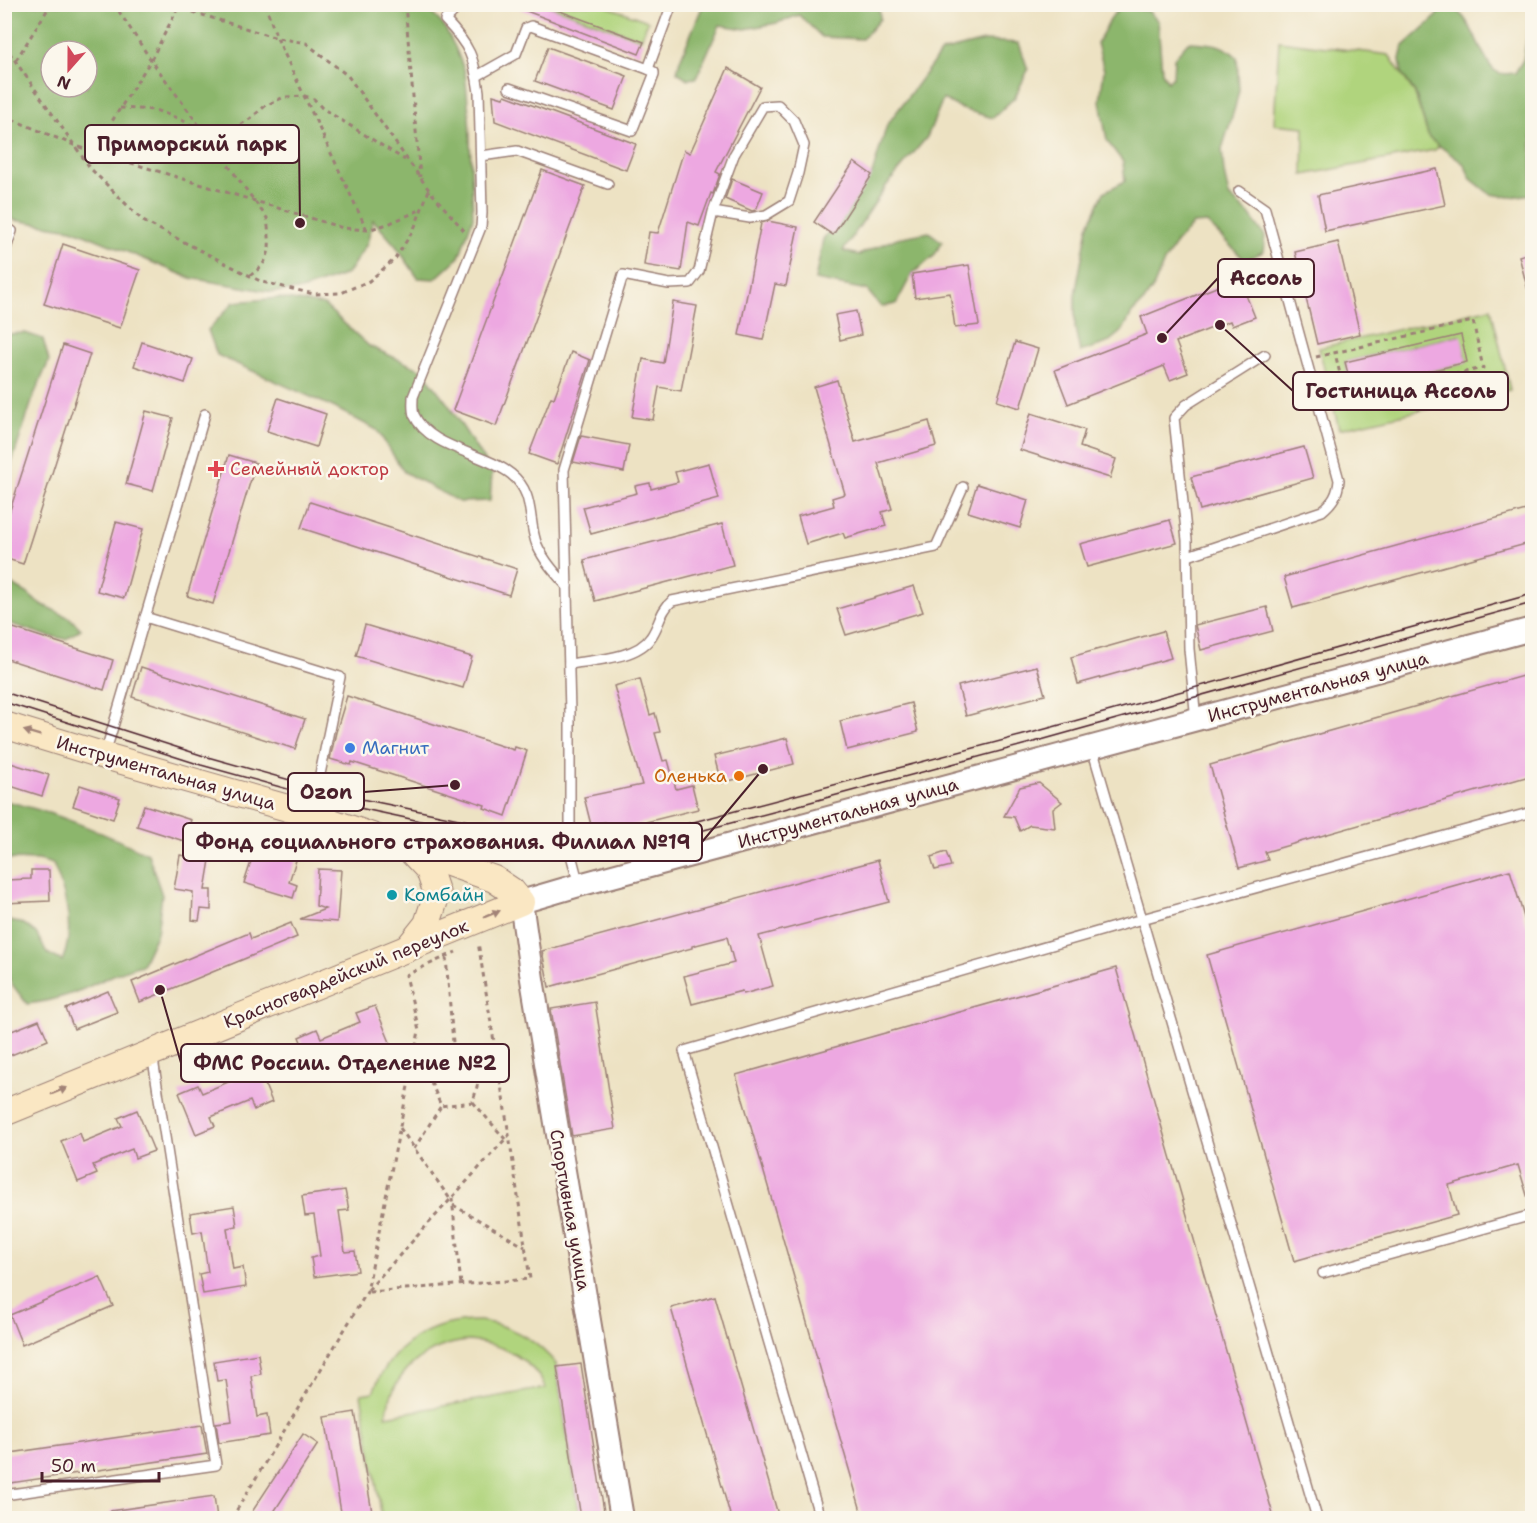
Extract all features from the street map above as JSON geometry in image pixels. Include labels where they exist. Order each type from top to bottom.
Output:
[{"type":"main road","name":"Инструментальная улица","points":[[4,725],[312,815],[494,879],[513,891],[521,902]]},
{"type":"main road","points":[[407,949],[427,924],[437,894],[429,870],[409,849]]},
{"type":"main road","name":"Красногвардейский переулок","points":[[4,1113],[521,902]]},
{"type":"street","name":"Инструментальная улица","points":[[521,902],[1533,629]]},
{"type":"street","name":"Спортивная улица","points":[[521,902],[533,990],[622,1518]]},
{"type":"lane","points":[[461,4],[445,20],[463,38],[473,57],[477,76],[482,213],[476,244],[413,397],[413,413],[423,428],[438,439],[509,472],[520,483],[527,495],[537,545],[549,565],[567,586]]},
{"type":"lane","points":[[648,69],[672,4]]},
{"type":"lane","points":[[477,76],[513,57],[526,28],[531,26],[654,72],[632,131],[627,132],[509,88]]},
{"type":"lane","points":[[579,885],[570,851],[569,664],[564,470],[623,275],[669,284],[690,283],[699,272],[713,212],[734,155],[763,105],[778,105],[794,121],[804,145],[789,201],[766,215],[750,218],[713,212]]},
{"type":"lane","points":[[481,156],[517,151],[608,184]]},
{"type":"lane","points":[[1188,556],[1322,511],[1332,502],[1338,491],[1339,480],[1265,209],[1239,191]]},
{"type":"lane","points":[[4,226],[12,231],[4,254]]},
{"type":"lane","points":[[1196,720],[1189,649],[1188,556],[1174,418],[1186,405],[1265,355]]},
{"type":"lane","points":[[105,756],[205,414]]},
{"type":"lane","points":[[569,664],[631,653],[651,638],[663,609],[672,601],[936,547],[963,487]]},
{"type":"lane","points":[[145,617],[340,677],[312,815]]},
{"type":"lane","points":[[1092,748],[1317,1518]]},
{"type":"lane","points":[[820,1518],[684,1051],[1142,919],[1533,812]]},
{"type":"lane","points":[[4,1495],[216,1465],[152,1053]]},
{"type":"lane","points":[[1323,1273],[1533,1215]]},
{"type":"path","points":[[16,60],[51,4]]},
{"type":"path","points":[[114,4],[151,60],[267,218],[268,257],[260,269],[249,276]]},
{"type":"path","points":[[167,4],[277,38],[306,43],[348,76],[429,190],[476,244]]},
{"type":"path","points":[[265,4],[277,38],[367,230]]},
{"type":"path","points":[[405,4],[420,178]]},
{"type":"path","points":[[93,151],[151,60],[179,6]]},
{"type":"path","points":[[4,45],[91,169],[143,221],[262,282],[314,294],[341,293],[369,281],[395,259],[414,229],[429,190]]},
{"type":"path","points":[[120,108],[155,110],[203,131],[234,128],[250,119],[265,106],[284,97],[304,96],[315,99],[322,108],[407,161]]},
{"type":"path","points":[[4,116],[76,146],[343,228],[367,230],[388,224],[422,209]]},
{"type":"path","points":[[1306,359],[1473,321],[1483,368],[1346,399],[1335,353]]},
{"type":"path","points":[[1413,384],[1418,411]]},
{"type":"path","points":[[367,1292],[530,1279],[478,942],[486,916]]},
{"type":"path","points":[[367,1292],[419,1030],[406,975],[457,952]]},
{"type":"path","points":[[446,957],[454,1055]]},
{"type":"path","points":[[454,1055],[481,1071]]},
{"type":"path","points":[[429,1077],[454,1055]]},
{"type":"path","points":[[481,1071],[497,1064]]},
{"type":"path","points":[[473,1102],[481,1071]]},
{"type":"path","points":[[411,1073],[429,1077]]},
{"type":"path","points":[[429,1077],[441,1106]]},
{"type":"path","points":[[441,1106],[473,1102]]},
{"type":"path","points":[[473,1102],[505,1139]]},
{"type":"path","points":[[414,1149],[441,1106]]},
{"type":"path","points":[[400,1128],[451,1199],[461,1284]]},
{"type":"path","points":[[232,1518],[367,1292],[509,1135]]},
{"type":"path","points":[[453,1205],[525,1247]]},
{"type":"green space","points":[[418,4],[429,10],[444,26],[465,72],[473,218],[459,257],[435,279],[418,278],[396,246],[373,220],[367,244],[347,274],[301,290],[272,292],[190,278],[72,229],[14,220],[4,214],[4,5]]},
{"type":"green space","points":[[547,5],[603,5],[648,21],[641,39]]},
{"type":"green space","points":[[703,5],[879,5],[880,19],[862,39],[822,37],[799,15],[777,23],[745,29],[720,25],[696,78],[688,79],[677,72]]},
{"type":"green space","points":[[1441,5],[1459,12],[1472,30],[1493,69],[1507,74],[1515,73],[1523,60],[1532,8],[1532,194],[1510,197],[1490,194],[1471,179],[1464,164],[1429,138],[1415,92],[1402,74],[1400,59],[1403,47],[1436,17]]},
{"type":"green space","points":[[1123,6],[1148,11],[1158,21],[1162,72],[1168,82],[1173,77],[1174,58],[1188,42],[1220,46],[1237,57],[1239,90],[1222,149],[1224,173],[1229,196],[1249,214],[1265,236],[1263,252],[1245,260],[1207,223],[1193,224],[1177,241],[1163,264],[1154,286],[1132,313],[1123,330],[1107,343],[1080,352],[1075,328],[1075,295],[1088,227],[1104,192],[1125,181],[1123,162],[1107,141],[1100,101],[1104,70],[1097,43],[1113,15]]},
{"type":"green space","points":[[984,41],[1019,43],[1028,70],[1015,97],[993,118],[962,109],[943,99],[927,137],[886,186],[843,251],[859,255],[897,238],[929,232],[942,242],[934,256],[912,274],[896,304],[881,307],[867,290],[815,280],[823,239],[872,174],[887,125],[941,52]]},
{"type":"green space","points":[[1279,41],[1389,55],[1414,92],[1429,138],[1439,146],[1435,150],[1303,175],[1304,127],[1274,124]]},
{"type":"green space","points":[[279,298],[324,305],[369,346],[422,370],[448,404],[492,473],[490,501],[459,502],[404,472],[377,430],[333,407],[217,355],[208,330],[234,302]]},
{"type":"green space","points":[[1491,308],[1510,390],[1339,429],[1319,348]],"holes":[[[1460,335],[1467,362],[1352,389],[1345,362]]]},
{"type":"green space","points":[[25,333],[43,339],[49,361],[34,395],[9,471],[5,497],[5,339],[9,334]]},
{"type":"green space","points":[[5,581],[27,593],[37,602],[70,618],[81,629],[66,639],[48,636],[5,622]]},
{"type":"green space","points":[[5,801],[78,823],[148,854],[162,895],[157,933],[142,965],[68,995],[27,1004],[11,983],[5,968],[5,920],[24,924],[36,933],[47,953],[62,961],[68,937],[68,912],[53,864],[39,860],[5,859]]},
{"type":"green space","points":[[481,1321],[513,1330],[540,1347],[556,1364],[580,1518],[382,1518],[361,1394],[373,1392],[391,1361],[415,1338],[429,1330],[462,1322]],"holes":[[[481,1342],[503,1349],[523,1360],[540,1377],[546,1388],[386,1416],[395,1386],[414,1363],[425,1354],[453,1343]]]},
{"type":"building","points":[[508,4],[541,4],[644,42],[639,54]]},
{"type":"building","points":[[548,47],[627,76],[614,110],[535,81]]},
{"type":"building","points":[[728,68],[760,87],[716,172],[720,174],[699,226],[688,222],[681,271],[644,265],[649,232],[658,233],[684,150],[690,153]]},
{"type":"building","points":[[493,95],[503,98],[505,95],[636,144],[626,170],[495,121]]},
{"type":"building","points":[[854,162],[872,175],[833,235],[814,222]]},
{"type":"building","points":[[1437,169],[1445,205],[1325,231],[1318,195]]},
{"type":"building","points":[[542,170],[585,186],[496,426],[453,410]]},
{"type":"building","points":[[732,179],[763,192],[756,210],[752,211],[725,199]]},
{"type":"building","points":[[768,221],[798,227],[786,286],[775,284],[763,340],[739,335],[761,223]]},
{"type":"building","points":[[1338,242],[1360,334],[1317,344],[1295,252]]},
{"type":"building","points":[[63,244],[140,270],[120,328],[44,304]]},
{"type":"building","points":[[1533,252],[1533,291],[1528,291],[1519,256]]},
{"type":"building","points":[[969,265],[979,325],[955,328],[950,293],[915,298],[912,274]]},
{"type":"building","points":[[1239,278],[1255,317],[1232,326],[1230,321],[1176,342],[1188,373],[1170,380],[1164,366],[1068,404],[1055,370],[1147,334],[1141,317]]},
{"type":"building","points":[[673,302],[697,306],[681,391],[659,387],[653,420],[632,417],[643,359],[663,363]]},
{"type":"building","points":[[856,311],[861,335],[840,340],[835,315]]},
{"type":"building","points":[[1461,335],[1467,362],[1352,390],[1345,362]]},
{"type":"building","points":[[142,342],[193,359],[185,383],[134,366]]},
{"type":"building","points":[[1015,342],[1038,349],[1020,408],[997,401]]},
{"type":"building","points":[[63,345],[90,354],[23,564],[4,558],[4,529]]},
{"type":"building","points":[[571,352],[590,360],[557,464],[529,454]]},
{"type":"building","points":[[837,380],[855,442],[929,421],[936,446],[878,463],[892,509],[882,512],[886,526],[845,538],[843,533],[806,544],[798,516],[834,506],[832,498],[845,494],[814,387]]},
{"type":"building","points":[[278,398],[326,414],[316,447],[267,431]]},
{"type":"building","points":[[146,411],[173,418],[153,491],[126,484]]},
{"type":"building","points":[[1031,413],[1085,430],[1080,447],[1116,459],[1110,478],[1020,450]]},
{"type":"building","points":[[581,436],[629,445],[624,472],[573,462]]},
{"type":"building","points":[[1304,447],[1313,478],[1200,510],[1191,477]]},
{"type":"building","points":[[229,455],[256,463],[213,604],[187,596]]},
{"type":"building","points":[[709,463],[719,499],[591,534],[583,507],[637,493],[635,486],[650,483],[651,489],[678,482],[675,472]]},
{"type":"building","points":[[977,484],[1028,500],[1020,528],[968,512]]},
{"type":"building","points":[[310,502],[517,569],[509,595],[301,528]]},
{"type":"building","points":[[1533,508],[1533,542],[1293,608],[1284,577]]},
{"type":"building","points":[[1170,520],[1177,543],[1087,567],[1080,544]]},
{"type":"building","points":[[116,522],[143,529],[124,598],[97,591]]},
{"type":"building","points":[[722,524],[733,565],[595,601],[584,560]]},
{"type":"building","points":[[914,586],[923,612],[846,635],[837,609]]},
{"type":"building","points":[[1267,607],[1273,631],[1201,650],[1195,625]]},
{"type":"building","points":[[4,625],[113,660],[104,690],[4,658]]},
{"type":"building","points":[[365,625],[472,657],[463,688],[356,656]]},
{"type":"building","points":[[1163,631],[1171,658],[1078,684],[1071,657]]},
{"type":"building","points":[[1037,666],[1045,695],[966,716],[958,686]]},
{"type":"building","points":[[141,667],[305,719],[295,749],[132,697]]},
{"type":"building","points":[[1533,673],[1533,775],[1265,852],[1268,860],[1239,868],[1210,765]]},
{"type":"building","points":[[640,679],[650,715],[655,713],[660,732],[655,733],[663,761],[668,760],[676,789],[692,785],[698,809],[630,826],[631,830],[617,834],[610,830],[605,822],[591,825],[584,797],[642,785],[614,686]]},
{"type":"building","points":[[347,696],[514,750],[515,747],[527,751],[506,816],[484,808],[485,805],[352,762],[351,765],[330,759]]},
{"type":"building","points":[[911,703],[918,732],[847,750],[840,721]]},
{"type":"building","points":[[787,738],[794,764],[721,783],[714,756]]},
{"type":"building","points":[[4,761],[49,775],[42,796],[4,784]]},
{"type":"building","points":[[1039,783],[1062,802],[1053,809],[1055,828],[1030,825],[1020,831],[1014,817],[1004,816],[1020,787]]},
{"type":"building","points":[[80,785],[120,798],[113,819],[73,806]]},
{"type":"building","points":[[144,805],[191,820],[184,841],[137,826]]},
{"type":"building","points":[[214,827],[298,854],[289,882],[297,885],[293,898],[244,883],[251,862],[207,848]]},
{"type":"building","points":[[946,852],[951,866],[935,870],[931,857]]},
{"type":"building","points":[[180,855],[210,860],[205,890],[211,890],[211,910],[201,909],[199,921],[192,920],[193,892],[174,889]]},
{"type":"building","points":[[878,860],[889,902],[759,936],[773,986],[743,994],[742,991],[692,1004],[684,976],[734,963],[727,937],[549,987],[542,951]]},
{"type":"building","points":[[318,869],[341,870],[337,922],[300,919],[325,909],[316,906]]},
{"type":"building","points":[[31,870],[49,870],[50,901],[4,903],[4,880],[31,879]]},
{"type":"building","points":[[1510,870],[1526,924],[1533,922],[1533,1202],[1529,1202],[1518,1165],[1449,1185],[1457,1215],[1294,1261],[1207,955]]},
{"type":"building","points":[[291,923],[297,937],[140,1002],[132,982],[249,933],[251,939]]},
{"type":"building","points":[[1116,968],[1274,1518],[863,1518],[736,1075]]},
{"type":"building","points":[[108,991],[117,1012],[74,1029],[66,1009]]},
{"type":"building","points":[[595,1002],[615,1129],[572,1136],[551,1009]]},
{"type":"building","points":[[375,1006],[392,1047],[373,1054],[369,1045],[331,1061],[334,1070],[316,1078],[299,1037],[317,1029],[321,1038],[360,1022],[356,1013]]},
{"type":"building","points":[[39,1020],[48,1040],[4,1058],[4,1034]]},
{"type":"building","points":[[255,1061],[272,1102],[254,1110],[250,1101],[211,1117],[215,1126],[196,1134],[179,1093],[198,1085],[202,1093],[240,1077],[237,1069]]},
{"type":"building","points":[[137,1110],[154,1151],[135,1158],[132,1149],[93,1165],[97,1174],[78,1182],[61,1141],[80,1133],[83,1142],[122,1126],[118,1118]]},
{"type":"building","points":[[345,1190],[349,1210],[339,1211],[345,1252],[355,1251],[358,1271],[314,1277],[311,1258],[320,1256],[314,1215],[305,1216],[302,1196]]},
{"type":"building","points":[[234,1206],[237,1226],[227,1228],[233,1269],[243,1267],[246,1287],[203,1294],[199,1274],[208,1272],[202,1231],[193,1233],[190,1213]]},
{"type":"building","points":[[100,1277],[113,1306],[22,1345],[10,1315]]},
{"type":"building","points":[[715,1296],[779,1518],[731,1518],[671,1308]]},
{"type":"building","points":[[258,1354],[261,1374],[251,1376],[257,1417],[267,1415],[270,1435],[219,1443],[216,1423],[232,1421],[226,1380],[217,1381],[214,1361]]},
{"type":"building","points":[[581,1364],[605,1518],[581,1518],[557,1367]]},
{"type":"building","points":[[355,1412],[373,1518],[342,1518],[325,1417]]},
{"type":"building","points":[[202,1425],[207,1454],[4,1484],[4,1454]]},
{"type":"building","points":[[303,1434],[318,1444],[270,1518],[248,1518]]},
{"type":"building","points":[[214,1496],[217,1518],[111,1518],[110,1511]]},
{"type":"tram line","points":[[4,692],[204,756],[347,796],[570,842],[592,843],[633,838],[1031,733],[1532,594]]},
{"type":"tram line","points":[[4,702],[201,765],[345,805],[495,837],[570,851],[592,852],[635,848],[792,807],[1532,603]]},
{"type":"place","name":"Приморский парк","points":[[300,223]]},
{"type":"place","name":"Гостиница Ассоль","points":[[1220,325]]},
{"type":"place","name":"Ассоль","points":[[1162,338]]},
{"type":"place","name":"Семейный доктор","points":[[216,469]]},
{"type":"place","name":"Магнит","points":[[350,748]]},
{"type":"place","name":"Фонд социального страхования. Филиал №19","points":[[763,769]]},
{"type":"place","name":"Оленька","points":[[739,776]]},
{"type":"place","name":"Ozon","points":[[455,785]]},
{"type":"place","name":"Комбайн","points":[[392,895]]},
{"type":"place","name":"ФМС России. Отделение №2","points":[[160,990]]}]
